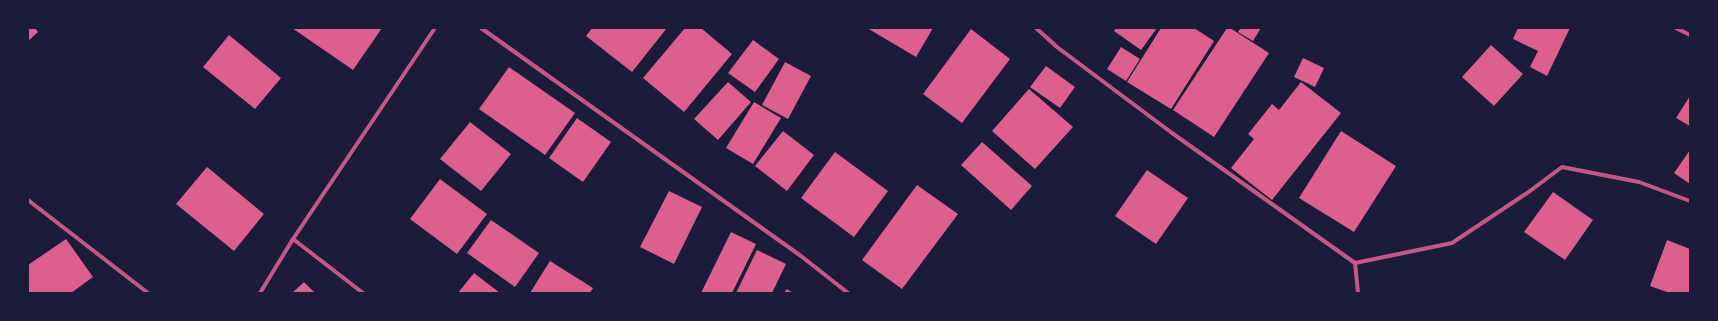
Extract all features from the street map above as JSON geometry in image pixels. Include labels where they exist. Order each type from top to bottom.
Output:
[{"type":"street","points":[[260,293],[293,239],[435,28]]},
{"type":"street","points":[[481,28],[788,247],[848,293]]},
{"type":"street","points":[[1036,28],[1057,46],[1172,133],[1355,263],[1452,243],[1530,191],[1562,167],[1639,182],[1690,201]]},
{"type":"street","points":[[1676,28],[1690,35]]},
{"type":"street","points":[[28,200],[148,293]]},
{"type":"street","points":[[293,239],[364,293]]},
{"type":"street","points":[[1355,263],[1358,293]]},
{"type":"building","points":[[28,28],[35,28],[38,32],[28,41]]},
{"type":"building","points":[[292,28],[382,28],[353,70]]},
{"type":"building","points":[[592,28],[667,28],[632,72],[586,36]]},
{"type":"building","points":[[685,28],[701,28],[732,54],[684,112],[643,78]]},
{"type":"building","points":[[867,28],[933,28],[916,57]]},
{"type":"building","points":[[1116,28],[1157,28],[1141,50],[1114,31]]},
{"type":"building","points":[[1161,28],[1194,28],[1214,41],[1171,109],[1127,82]]},
{"type":"building","points":[[1227,28],[1230,28],[1269,53],[1214,137],[1173,110]]},
{"type":"building","points":[[1241,28],[1261,28],[1253,41],[1238,32]]},
{"type":"building","points":[[1518,28],[1570,28],[1547,76],[1530,67],[1538,51],[1513,39]]},
{"type":"building","points":[[971,29],[1010,59],[962,123],[923,94]]},
{"type":"building","points":[[229,35],[281,78],[255,109],[203,67]]},
{"type":"building","points":[[753,40],[779,59],[755,92],[728,73]]},
{"type":"building","points":[[1491,45],[1523,74],[1494,106],[1462,77]]},
{"type":"building","points":[[1121,47],[1140,59],[1126,81],[1107,69]]},
{"type":"building","points":[[1303,58],[1324,68],[1315,87],[1294,77]]},
{"type":"building","points":[[785,62],[811,76],[788,119],[762,105]]},
{"type":"building","points":[[1046,66],[1075,87],[1060,108],[1030,87]]},
{"type":"building","points":[[509,67],[575,113],[545,155],[479,109]]},
{"type":"building","points":[[728,82],[751,102],[718,140],[694,119]]},
{"type":"building","points":[[1301,82],[1341,113],[1272,200],[1231,168],[1254,139],[1248,134],[1272,104],[1279,110]]},
{"type":"building","points":[[1029,89],[1073,127],[1035,169],[992,131]]},
{"type":"building","points":[[1690,96],[1690,126],[1676,118]]},
{"type":"building","points":[[754,102],[781,118],[753,164],[726,148]]},
{"type":"building","points":[[577,118],[611,142],[583,182],[549,158]]},
{"type":"building","points":[[470,122],[511,154],[481,191],[440,159]]},
{"type":"building","points":[[783,131],[814,155],[787,191],[755,166]]},
{"type":"building","points":[[1341,131],[1396,166],[1354,232],[1299,198]]},
{"type":"building","points":[[982,142],[1032,186],[1011,210],[961,165]]},
{"type":"building","points":[[1690,150],[1690,184],[1674,173]]},
{"type":"building","points":[[835,152],[888,191],[854,237],[801,198]]},
{"type":"building","points":[[207,167],[264,214],[234,251],[176,204]]},
{"type":"building","points":[[1147,170],[1188,198],[1156,244],[1115,216]]},
{"type":"building","points":[[440,179],[487,214],[457,254],[410,219]]},
{"type":"building","points":[[917,185],[958,214],[902,289],[862,260]]},
{"type":"building","points":[[669,191],[702,207],[674,264],[640,247]]},
{"type":"building","points":[[1553,192],[1593,220],[1565,260],[1524,232]]},
{"type":"building","points":[[491,220],[539,253],[515,287],[467,253]]},
{"type":"building","points":[[731,232],[756,244],[732,293],[701,293]]},
{"type":"building","points":[[66,239],[93,277],[71,293],[28,293],[28,265]]},
{"type":"building","points":[[1667,240],[1690,249],[1690,293],[1670,293],[1650,286]]},
{"type":"building","points":[[757,250],[786,264],[772,293],[736,293]]},
{"type":"building","points":[[550,261],[593,288],[590,293],[530,293]]},
{"type":"building","points":[[474,273],[500,293],[458,293]]},
{"type":"building","points":[[304,282],[315,293],[292,293]]},
{"type":"building","points":[[787,289],[793,293],[784,293]]}]
